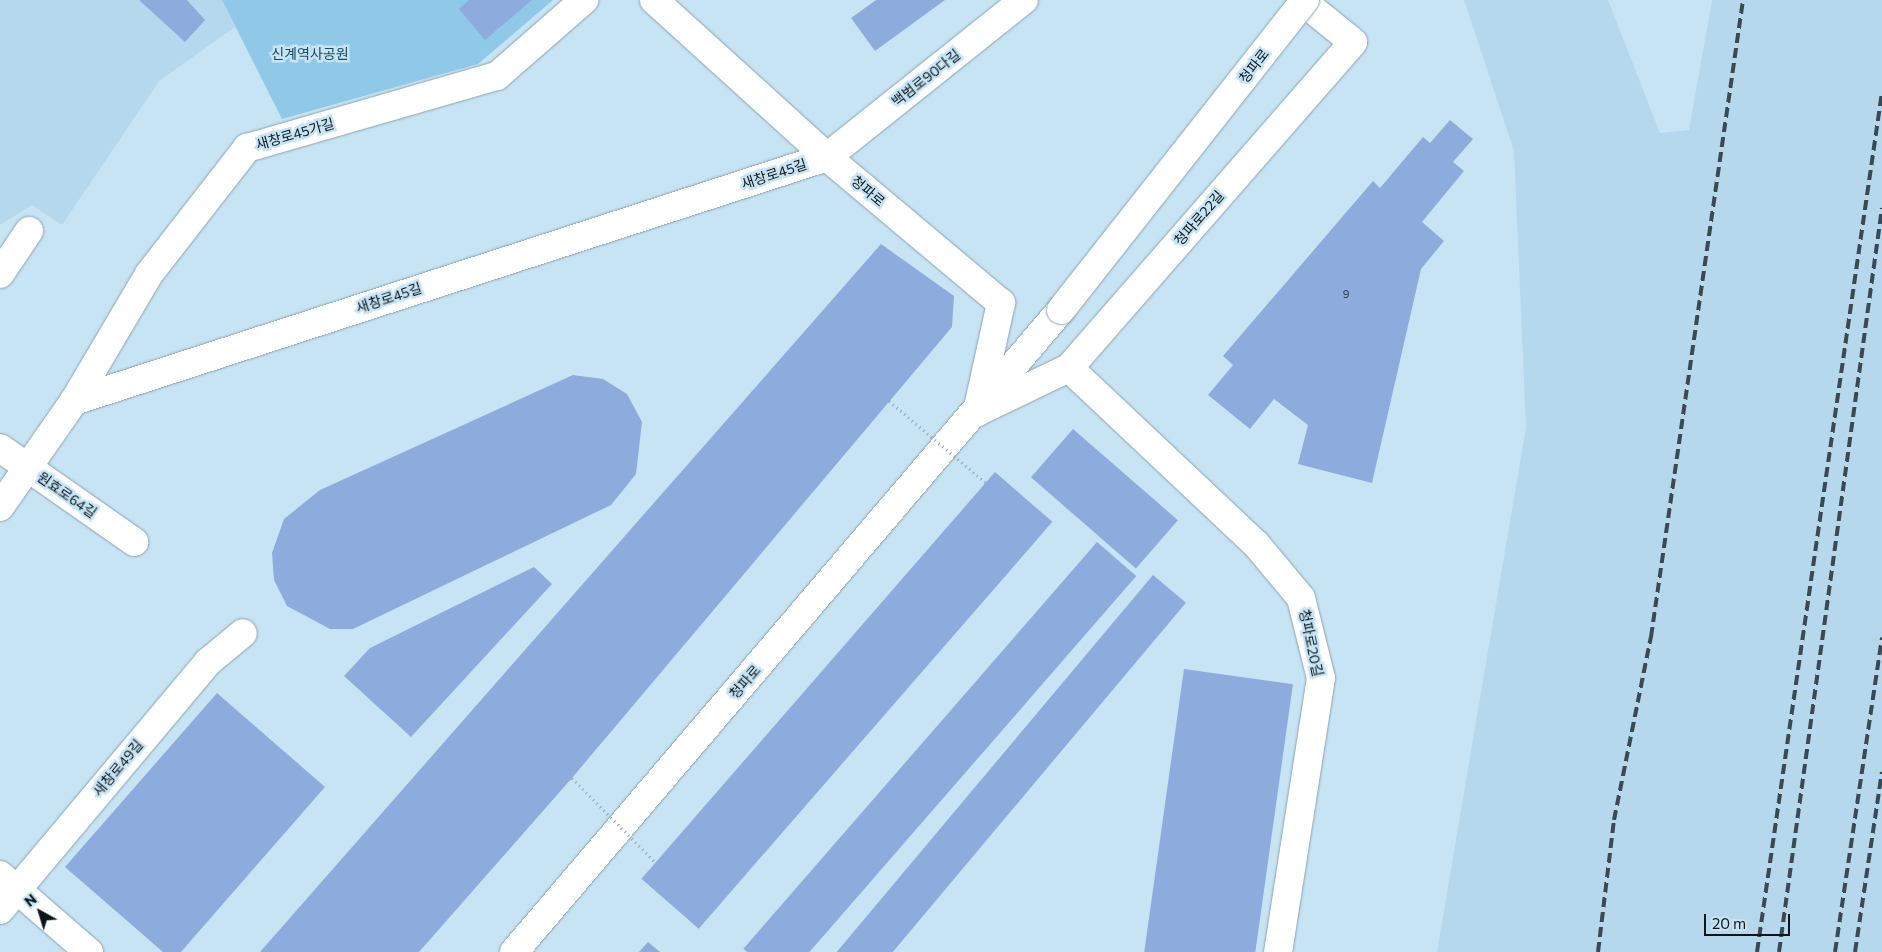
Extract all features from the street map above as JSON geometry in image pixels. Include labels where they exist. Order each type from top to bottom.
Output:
[{"type":"street","name":"새창로45가길","points":[[74,401],[149,274],[247,148],[497,76],[584,0]]},
{"type":"street","name":"청파로","points":[[654,0],[827,157],[1001,303],[977,412]]},
{"type":"street","name":"백범로90다길","points":[[827,157],[1024,0]]},
{"type":"street","name":"청파로22길","points":[[977,412],[1069,368],[1353,42],[1300,0]]},
{"type":"street","name":"청파로","points":[[514,952],[977,412],[1061,310],[1305,0]]},
{"type":"street","name":"새창로45길","points":[[74,401],[827,157]]},
{"type":"street","points":[[0,274],[29,230]]},
{"type":"street","name":"청파로20길","points":[[1069,368],[1256,544],[1301,598],[1321,678],[1278,952]]},
{"type":"street","points":[[0,507],[26,467],[74,401]]},
{"type":"street","name":"원효로64길","points":[[0,448],[134,542]]},
{"type":"street","name":"새창로49길","points":[[0,910],[8,882],[208,662],[243,633]]},
{"type":"street","points":[[8,882],[89,952]]},
{"type":"path","points":[[889,402],[986,483]]},
{"type":"path","points":[[572,778],[655,862]]},
{"type":"shaded area","points":[[0,0],[222,0],[235,27],[159,81],[62,225],[32,205],[0,225]]},
{"type":"shaded area","points":[[1464,0],[1608,0],[1660,133],[1689,130],[1712,0],[1882,0],[1882,952],[1437,952],[1526,427],[1514,151]]},
{"type":"green space","name":"신계역사공원","points":[[222,0],[553,0],[478,64],[282,119]]},
{"type":"building","points":[[139,0],[187,0],[205,20],[185,42]]},
{"type":"building","points":[[469,0],[532,0],[485,40],[459,9]]},
{"type":"building","points":[[876,0],[945,0],[875,51],[851,18]]},
{"type":"building","points":[[1450,120],[1473,139],[1453,162],[1464,171],[1422,222],[1444,241],[1421,269],[1372,483],[1298,464],[1308,425],[1274,399],[1250,429],[1208,395],[1233,365],[1223,356],[1373,181],[1380,188],[1423,137],[1430,143]]},
{"type":"building","points":[[881,244],[954,296],[952,327],[572,778],[419,952],[260,952]]},
{"type":"building","points":[[573,375],[603,379],[627,394],[642,422],[636,474],[611,505],[353,629],[330,629],[287,606],[274,580],[272,553],[284,519],[320,490]]},
{"type":"building","points":[[1073,429],[1178,520],[1136,568],[1031,477]]},
{"type":"building","points":[[995,472],[1052,522],[699,929],[641,879]]},
{"type":"building","points":[[1097,542],[1136,576],[809,952],[747,952],[743,949]]},
{"type":"building","points":[[534,567],[552,584],[411,737],[344,676],[370,648]]},
{"type":"building","points":[[1153,575],[1186,603],[893,952],[837,952]]},
{"type":"building","points":[[1184,669],[1293,684],[1255,952],[1144,952]]},
{"type":"building","points":[[217,693],[325,787],[181,952],[163,952],[65,867]]},
{"type":"building","points":[[648,942],[660,952],[639,952]]},
{"type":"railway","points":[[1598,952],[1614,820],[1651,637],[1743,0]]},
{"type":"railway","points":[[1757,952],[1882,92]]},
{"type":"railway","points":[[1779,952],[1882,208]]},
{"type":"railway","points":[[1835,952],[1882,637]]},
{"type":"railway","points":[[1855,952],[1882,772]]}]
